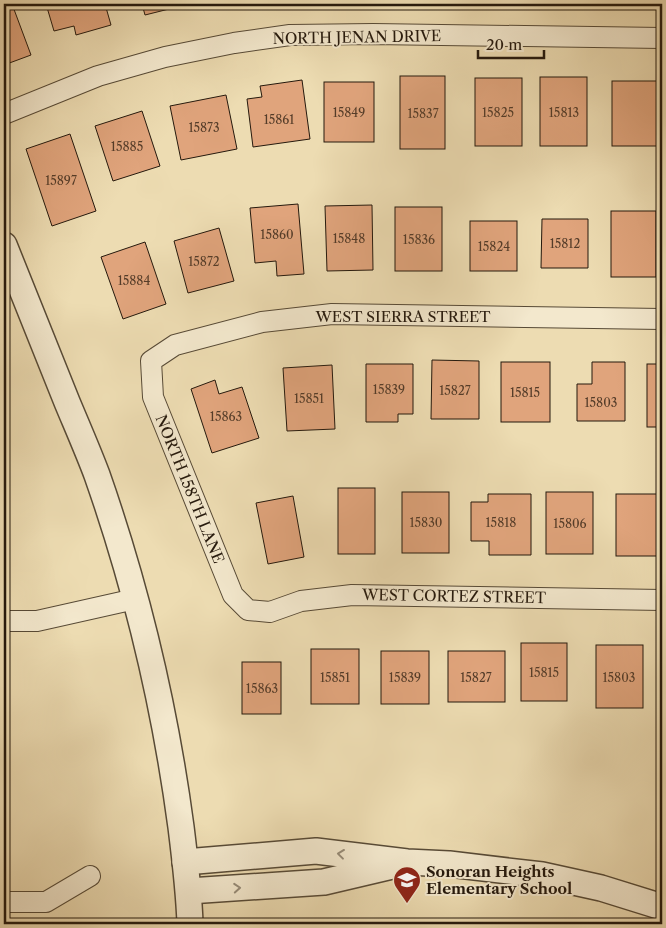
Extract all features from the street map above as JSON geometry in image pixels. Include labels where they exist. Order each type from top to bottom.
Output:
[{"type":"street","name":"NORTH JENAN DRIVE","points":[[4,114],[98,76],[165,57],[234,43],[290,35],[382,34],[662,38]]},
{"type":"street","points":[[4,245],[96,474],[122,551],[169,745],[185,862],[190,924]]},
{"type":"street","name":"WEST SIERRA STREET","points":[[152,362],[175,345],[262,322],[332,314],[662,319]]},
{"type":"street","name":"NORTH 158TH LANE","points":[[152,362],[153,397],[233,595],[248,610]]},
{"type":"street","name":"WEST CORTEZ STREET","points":[[248,610],[270,612],[301,601],[352,594],[662,600]]},
{"type":"street","points":[[4,621],[37,621],[135,599]]},
{"type":"street","points":[[185,862],[316,851],[542,875],[601,888],[662,907]]},
{"type":"street","points":[[188,891],[324,882],[407,862]]},
{"type":"street","points":[[4,902],[46,902],[90,876]]},
{"type":"building","points":[[4,4],[12,4],[31,55],[4,65]]},
{"type":"building","points":[[46,4],[105,4],[111,25],[76,35],[74,26],[54,31]]},
{"type":"building","points":[[142,4],[181,4],[181,6],[145,15]]},
{"type":"building","points":[[400,76],[445,76],[445,149],[400,149]]},
{"type":"building","points":[[540,77],[587,77],[587,146],[540,146]]},
{"type":"building","points":[[475,78],[522,78],[522,146],[475,146]]},
{"type":"building","points":[[302,80],[310,139],[253,147],[247,99],[262,97],[260,86]]},
{"type":"building","points":[[612,81],[659,81],[659,146],[612,146]]},
{"type":"building","points":[[324,82],[374,82],[374,142],[324,142]]},
{"type":"building","points":[[226,95],[237,149],[181,160],[170,106]]},
{"type":"building","points":[[142,111],[160,166],[113,181],[95,126]]},
{"type":"building","points":[[70,134],[96,211],[52,226],[26,149]]},
{"type":"building","points":[[298,204],[304,274],[277,276],[276,261],[255,263],[250,208]]},
{"type":"building","points":[[372,205],[373,270],[327,271],[325,206]]},
{"type":"building","points":[[395,207],[442,207],[442,271],[395,271]]},
{"type":"building","points":[[611,211],[656,211],[656,277],[611,277]]},
{"type":"building","points":[[542,219],[588,219],[588,268],[541,268]]},
{"type":"building","points":[[470,221],[517,221],[517,271],[470,271]]},
{"type":"building","points":[[219,228],[234,281],[188,293],[174,241]]},
{"type":"building","points":[[145,242],[166,304],[123,319],[101,257]]},
{"type":"building","points":[[432,360],[479,361],[479,419],[431,419]]},
{"type":"building","points":[[501,362],[550,362],[550,422],[501,422]]},
{"type":"building","points":[[592,362],[625,362],[625,421],[577,421],[577,384],[592,384]]},
{"type":"building","points":[[366,364],[413,364],[413,414],[398,414],[398,422],[366,422]]},
{"type":"building","points":[[647,364],[662,364],[662,427],[647,427]]},
{"type":"building","points":[[332,365],[335,429],[287,431],[283,368]]},
{"type":"building","points":[[215,380],[219,394],[242,387],[259,438],[212,453],[191,389]]},
{"type":"building","points":[[338,488],[375,488],[375,554],[338,554]]},
{"type":"building","points":[[402,492],[449,492],[449,553],[402,553]]},
{"type":"building","points":[[546,492],[593,492],[593,554],[546,554]]},
{"type":"building","points":[[488,494],[531,494],[531,555],[489,555],[489,541],[471,541],[471,502],[488,502]]},
{"type":"building","points":[[616,494],[662,494],[662,556],[616,556]]},
{"type":"building","points":[[293,496],[304,557],[268,564],[256,503]]},
{"type":"building","points":[[521,643],[567,643],[567,701],[521,701]]},
{"type":"building","points":[[596,645],[643,645],[643,708],[596,708]]},
{"type":"building","points":[[311,649],[359,649],[359,704],[311,704]]},
{"type":"building","points":[[381,651],[429,651],[429,704],[381,704]]},
{"type":"building","points":[[448,651],[505,651],[505,702],[448,702]]},
{"type":"building","points":[[242,662],[281,662],[281,714],[242,714]]},
{"type":"place","name":"Sonoran Heights Elementary School","points":[[407,904]]}]
